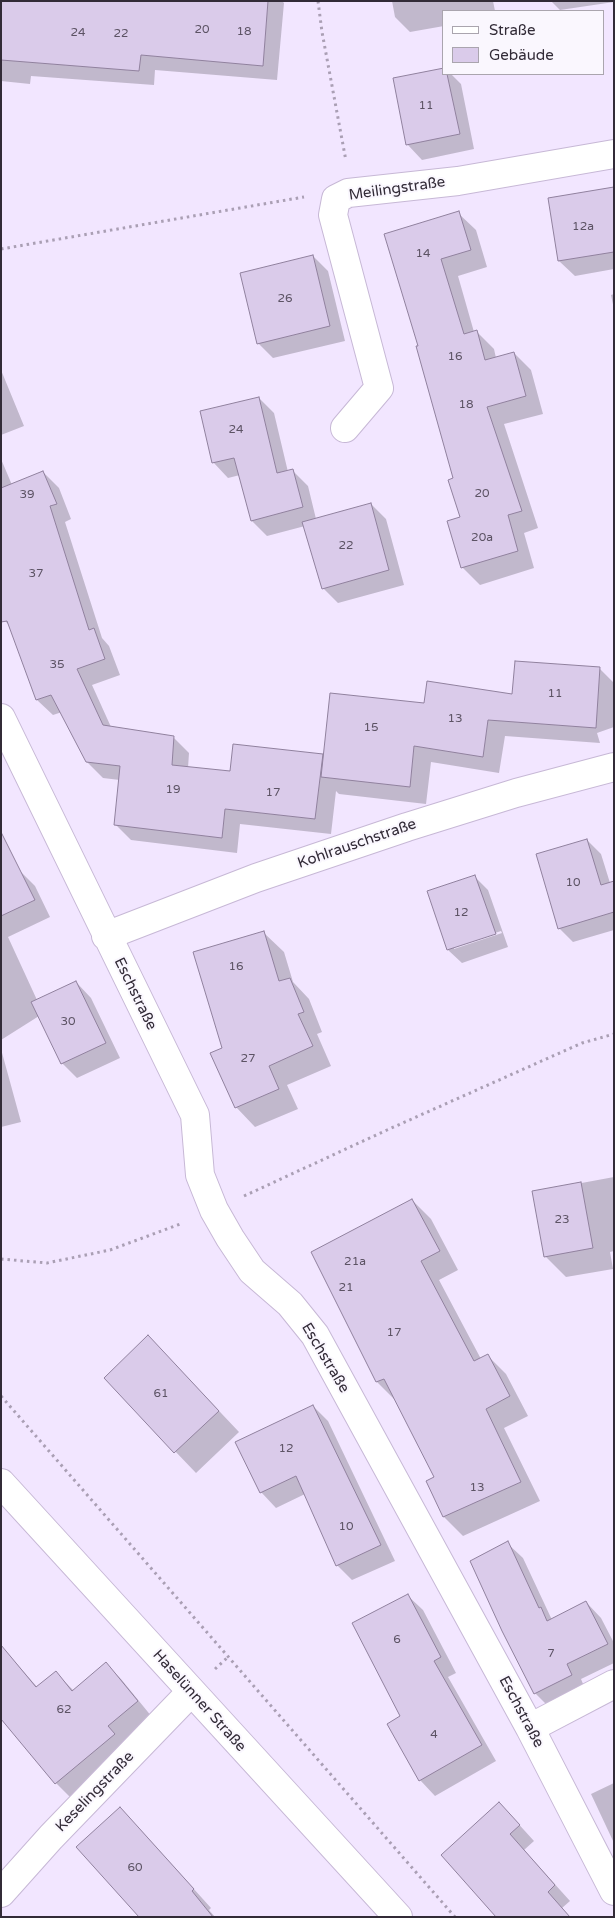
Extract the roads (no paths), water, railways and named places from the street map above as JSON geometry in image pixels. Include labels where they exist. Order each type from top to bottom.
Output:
[{"type":"street","name":"Meilingstraße","points":[[345,428],[379,388],[333,214],[336,199],[348,193],[458,181],[614,154]]},
{"type":"street","name":"Eschstraße","points":[[2,722],[195,1115],[200,1175],[214,1210],[252,1271],[290,1304],[315,1335],[530,1728],[614,1891]]},
{"type":"street","name":"Kohlrauschstraße","points":[[106,936],[256,878],[407,826],[516,793],[614,767]]},
{"type":"street","name":"Haselünner Straße","points":[[1,1483],[398,1917]]},
{"type":"street","points":[[530,1728],[614,1684]]},
{"type":"street","name":"Keselingstraße","points":[[1,1893],[51,1837],[191,1692]]}]
